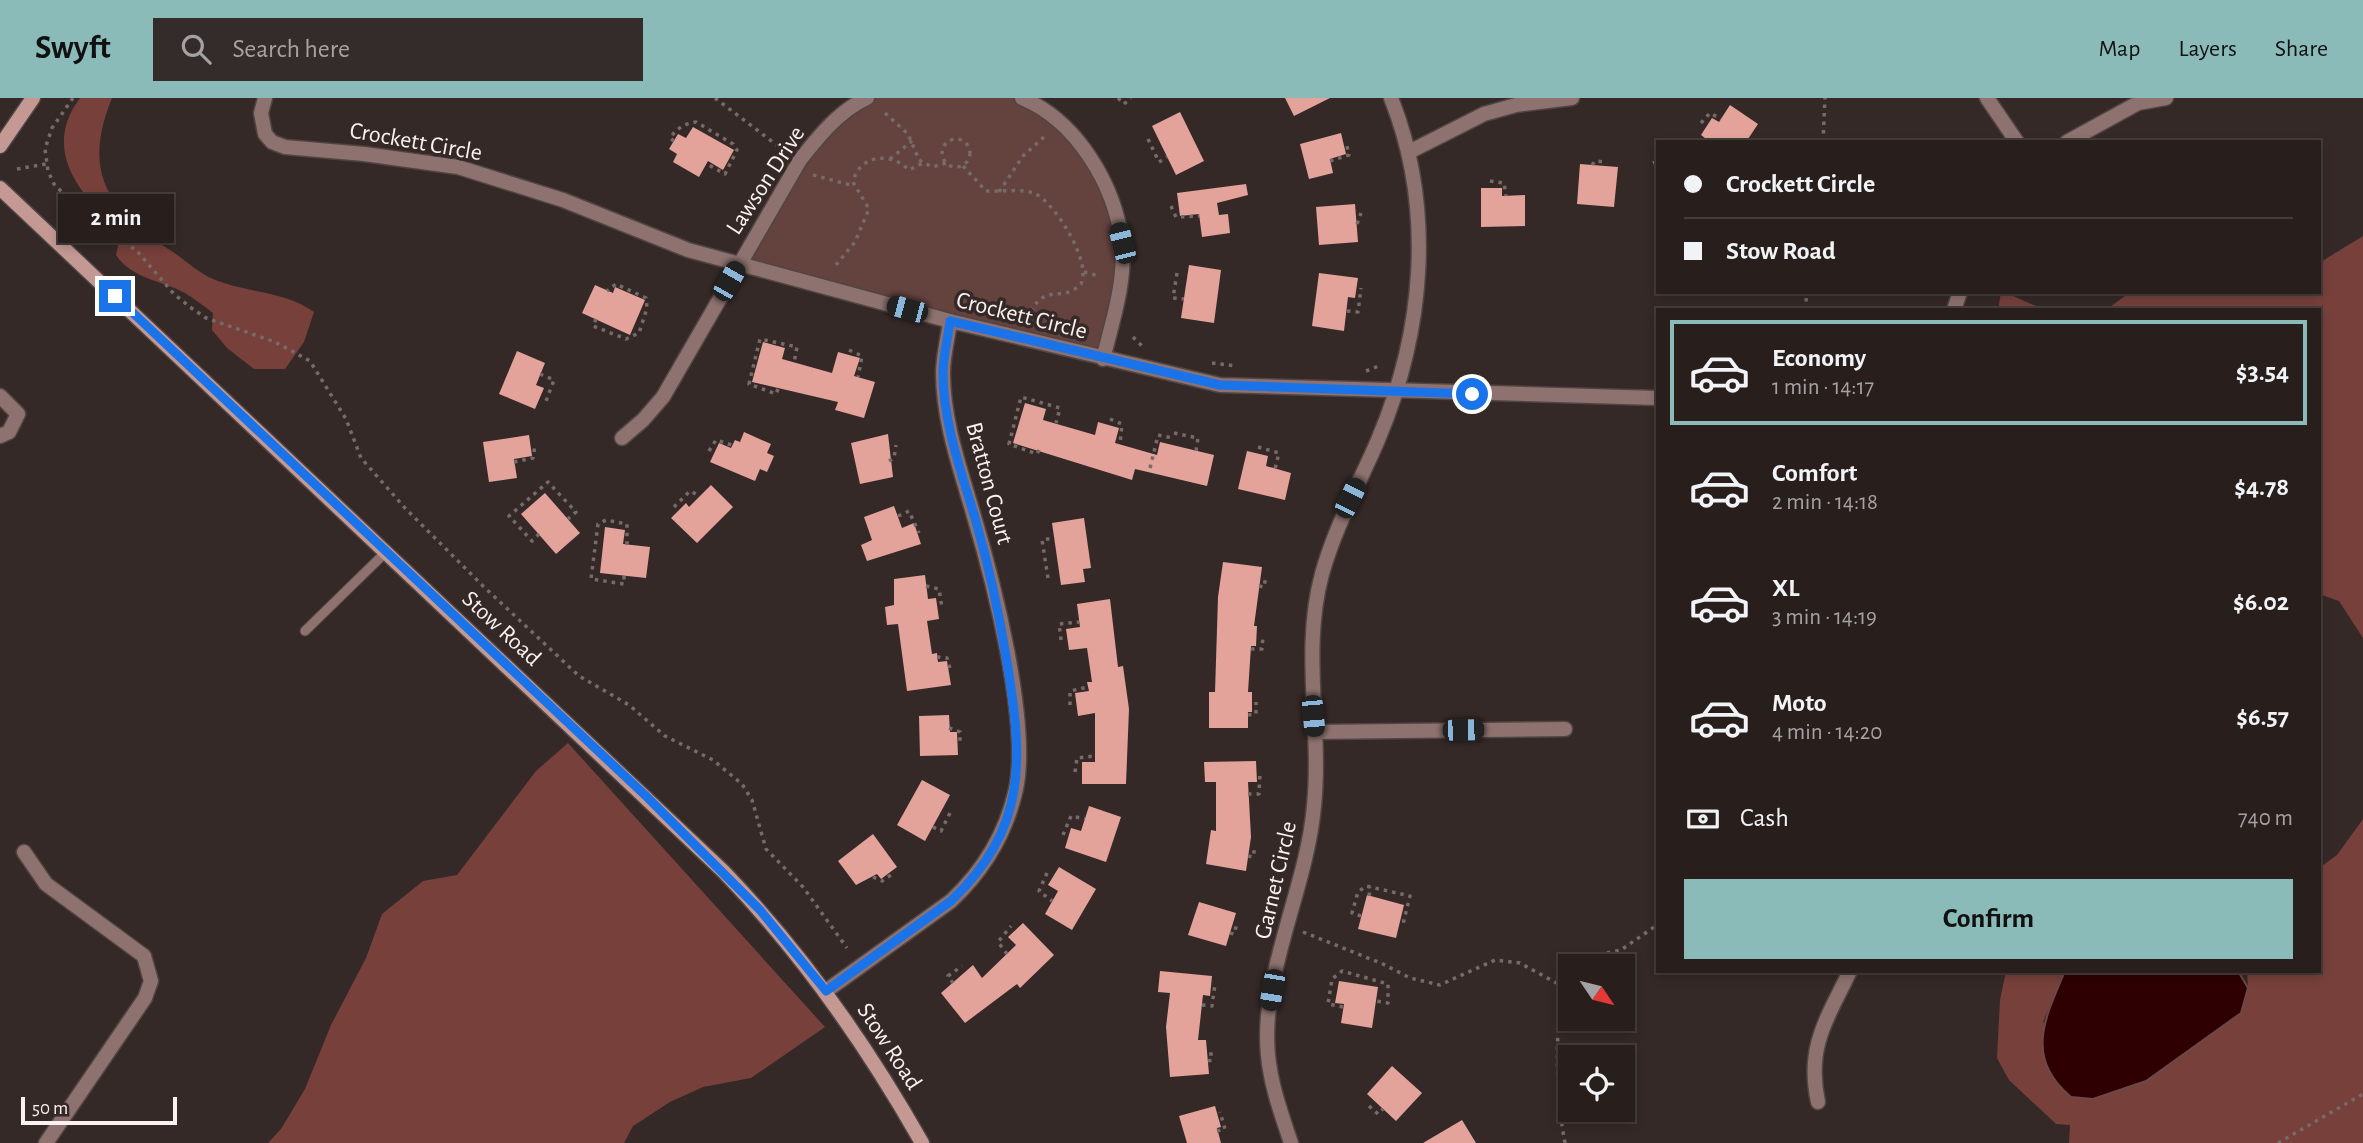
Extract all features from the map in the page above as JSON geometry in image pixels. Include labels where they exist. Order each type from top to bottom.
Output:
[{"type":"street","points":[[0,145],[33,98]]},
{"type":"street","name":"Crockett Circle","points":[[265,98],[261,124],[272,142],[285,148],[364,154],[458,167],[563,200],[688,250],[950,321],[1220,385],[1656,398]]},
{"type":"street","name":"Lawson Drive","points":[[622,438],[643,421],[663,397],[800,160],[823,131],[855,103],[867,98]]},
{"type":"street","points":[[1022,98],[1065,128],[1092,159],[1112,202],[1122,243],[1121,264],[1116,310],[1103,359]]},
{"type":"street","name":"Garnet Circle","points":[[1291,1143],[1273,1092],[1268,1052],[1274,977],[1306,867],[1315,804],[1312,638],[1322,575],[1350,498],[1405,371],[1417,301],[1419,221],[1409,152],[1391,98]]},
{"type":"street","points":[[1409,152],[1483,114],[1516,105],[1572,98]]},
{"type":"street","points":[[1987,98],[2016,140]]},
{"type":"street","points":[[2071,140],[2138,103],[2166,98]]},
{"type":"street","name":"Stow Road","points":[[0,188],[724,872],[792,947],[826,991],[865,1046],[922,1143]]},
{"type":"street","name":"Bratton Court","points":[[826,991],[951,901],[968,884],[997,845],[1016,788],[1017,741],[1004,647],[990,571],[952,441],[944,391],[943,372],[950,321]]},
{"type":"street","points":[[0,396],[18,414],[9,432],[0,436]]},
{"type":"street","points":[[1315,732],[1565,729]]},
{"type":"street","points":[[24,852],[46,884],[138,950],[150,971],[151,981],[145,998],[46,1143]]},
{"type":"street","points":[[1818,1102],[1812,1078],[1815,1043],[1849,973]]},
{"type":"lane","points":[[305,631],[387,551]]},
{"type":"path","points":[[73,98],[52,128],[45,149],[46,164],[54,184],[92,223],[136,250],[174,294],[190,307],[206,318],[275,342],[310,361],[345,419],[361,458],[483,586],[579,676],[629,705],[665,736],[713,760],[742,784],[752,800],[766,849],[803,887],[847,948]]},
{"type":"path","points":[[715,98],[776,146],[800,160]]},
{"type":"path","points":[[1118,98],[1124,104],[1131,98]]},
{"type":"path","points":[[1823,140],[1825,98]]},
{"type":"path","points":[[885,113],[912,141],[916,155],[923,163],[932,167],[946,163]]},
{"type":"path","points":[[1701,123],[1710,113],[1721,119]]},
{"type":"path","points":[[674,141],[670,138],[675,131],[696,122],[733,144],[737,150],[725,174],[707,164]]},
{"type":"path","points":[[999,192],[1023,156],[1045,136]]},
{"type":"path","points":[[1148,139],[1160,162],[1167,157]]},
{"type":"path","points":[[951,140],[961,140],[970,150],[969,159],[963,166],[954,167],[946,163],[942,155],[944,146],[951,140]]},
{"type":"path","points":[[890,159],[912,141]]},
{"type":"path","points":[[1330,161],[1349,155],[1346,142]]},
{"type":"path","points":[[1655,164],[1653,158],[1656,156]]},
{"type":"path","points":[[854,187],[855,176],[862,163],[868,160],[890,159],[900,162],[909,170],[923,163]]},
{"type":"path","points":[[1592,165],[1595,161],[1605,162]]},
{"type":"path","points":[[17,169],[46,164]]},
{"type":"path","points":[[963,166],[981,188],[999,192],[1028,192],[1042,198],[1076,244],[1084,279],[1076,289],[1048,293],[1034,304],[1027,318]]},
{"type":"path","points":[[813,175],[854,187],[868,203],[869,209],[856,242],[836,265]]},
{"type":"path","points":[[1490,181],[1504,183],[1506,195]]},
{"type":"path","points":[[1171,206],[1176,217],[1199,216]]},
{"type":"path","points":[[1357,224],[1361,214]]},
{"type":"path","points":[[1083,271],[1099,276]]},
{"type":"path","points":[[1177,273],[1173,298],[1184,299]]},
{"type":"path","points":[[596,320],[593,326],[626,339],[635,337],[641,326],[648,303],[646,298],[616,284],[607,291]]},
{"type":"path","points":[[1347,311],[1358,312],[1361,288]]},
{"type":"path","points":[[1133,337],[1146,350]]},
{"type":"path","points":[[778,389],[776,394],[749,384],[760,339],[797,347],[794,363]]},
{"type":"path","points":[[849,350],[862,356],[858,377]]},
{"type":"path","points":[[1207,363],[1247,368]]},
{"type":"path","points":[[1362,371],[1378,366]]},
{"type":"path","points":[[540,374],[554,380],[546,401]]},
{"type":"path","points":[[1039,450],[1037,454],[1009,444],[1021,397],[1060,408],[1056,424]]},
{"type":"path","points":[[1110,419],[1122,424],[1120,444]]},
{"type":"path","points":[[1150,468],[1158,435],[1198,438],[1196,450]]},
{"type":"path","points":[[709,451],[716,440],[732,445]]},
{"type":"path","points":[[514,462],[533,458],[535,444]]},
{"type":"path","points":[[889,461],[894,458],[896,444]]},
{"type":"path","points":[[1258,447],[1279,453],[1275,469]]},
{"type":"path","points":[[539,534],[532,541],[509,516],[548,482],[576,512],[568,519]]},
{"type":"path","points":[[674,507],[690,491],[700,496]]},
{"type":"path","points":[[898,516],[909,511],[919,533]]},
{"type":"path","points":[[624,576],[624,584],[591,579],[598,524],[606,520],[626,524],[627,545]]},
{"type":"path","points":[[1048,579],[1042,540],[1054,538]]},
{"type":"path","points":[[1259,586],[1264,587],[1266,576]]},
{"type":"path","points":[[926,586],[939,589],[942,608]]},
{"type":"path","points":[[1061,640],[1059,624],[1079,622]]},
{"type":"path","points":[[1251,649],[1262,649],[1263,636]]},
{"type":"path","points":[[937,657],[947,658],[951,672]]},
{"type":"path","points":[[1070,705],[1070,691],[1088,687]]},
{"type":"path","points":[[1248,715],[1256,714],[1256,702]]},
{"type":"path","points":[[949,728],[960,732],[960,743]]},
{"type":"path","points":[[1076,772],[1077,758],[1095,756]]},
{"type":"path","points":[[1248,794],[1259,794],[1260,771]]},
{"type":"path","points":[[933,827],[940,831],[952,808]]},
{"type":"path","points":[[1063,835],[1071,816],[1085,819]]},
{"type":"path","points":[[1248,856],[1254,857],[1255,846]]},
{"type":"path","points":[[1048,873],[1039,891],[1052,901]]},
{"type":"path","points":[[873,877],[882,881],[891,875]]},
{"type":"path","points":[[1368,896],[1370,887]]},
{"type":"path","points":[[1362,916],[1352,914],[1355,902],[1362,888],[1370,887],[1410,896],[1403,924],[1400,923]]},
{"type":"path","points":[[1230,933],[1234,934],[1237,923]]},
{"type":"path","points":[[1007,954],[998,942],[1011,926]]},
{"type":"path","points":[[1602,954],[1621,950],[1656,926]]},
{"type":"path","points":[[1288,927],[1420,980],[1440,985],[1495,960],[1520,962],[1558,984]]},
{"type":"path","points":[[953,983],[948,976],[962,966]]},
{"type":"path","points":[[1343,1007],[1328,1004],[1332,979],[1342,971],[1388,984],[1388,1003],[1376,1001]]},
{"type":"path","points":[[1202,1005],[1212,1006],[1215,984]]},
{"type":"path","points":[[1560,1031],[1559,1057],[1565,1143]]},
{"type":"path","points":[[1208,1061],[1212,1060],[1210,1048]]},
{"type":"path","points":[[2278,1143],[2363,1094]]},
{"type":"path","points":[[1369,1106],[1378,1114],[1383,1109]]},
{"type":"path","points":[[1217,1131],[1225,1129],[1220,1112]]},
{"type":"shaded area","points":[[80,98],[112,98],[99,148],[101,169],[107,188],[117,205],[132,221],[208,276],[226,284],[291,300],[314,312],[304,342],[285,369],[254,369],[227,348],[212,330],[213,313],[185,293],[130,269],[116,255],[121,232],[80,187],[70,171],[65,154],[64,136],[69,117]]},
{"type":"shaded area","points":[[867,98],[1022,98],[1092,159],[1122,243],[1103,359],[739,263],[800,160]]},
{"type":"shaded area","points":[[2363,236],[2363,638],[2339,601],[2321,595],[2321,308],[2109,308],[2127,294],[2321,294],[2321,262]]},
{"type":"shaded area","points":[[2001,294],[2009,294],[2040,308],[1998,308]]},
{"type":"shaded area","points":[[568,743],[825,1027],[751,1078],[703,1087],[670,1102],[633,1126],[624,1143],[268,1143],[281,1129],[305,1089],[331,1025],[366,958],[382,914],[423,881],[457,875],[536,771]]},
{"type":"shaded area","points":[[2363,819],[2363,1143],[2069,1143],[2070,1125],[2056,1124],[2009,1080],[1997,1058],[2000,1000],[2006,973],[2064,973],[2043,1022],[2146,1081],[2196,1043],[2248,988],[2247,973],[2321,973],[2321,867],[2337,855]]},
{"type":"shaded area","points":[[2064,973],[2239,973],[2248,988],[2241,1013],[2146,1081],[2093,1099],[2071,1097],[2056,1082],[2047,1067],[2043,1037],[2051,1005]]},
{"type":"building","points":[[1285,98],[1330,98],[1294,116]]},
{"type":"building","points":[[1730,105],[1758,124],[1747,140],[1707,140],[1701,135],[1712,118],[1719,122]]},
{"type":"building","points":[[1180,112],[1204,161],[1176,175],[1152,126]]},
{"type":"building","points":[[693,127],[734,150],[723,170],[708,161],[699,177],[673,162],[677,154],[669,149],[678,134],[686,138]]},
{"type":"building","points":[[1341,133],[1346,154],[1330,159],[1333,173],[1309,179],[1300,144]]},
{"type":"building","points":[[1580,164],[1618,167],[1614,207],[1577,204]]},
{"type":"building","points":[[1246,184],[1248,195],[1217,203],[1219,215],[1228,214],[1230,233],[1202,237],[1199,214],[1180,216],[1177,193]]},
{"type":"building","points":[[1481,188],[1502,188],[1502,196],[1525,195],[1525,226],[1481,227]]},
{"type":"building","points":[[1355,204],[1358,242],[1319,245],[1316,207]]},
{"type":"building","points":[[1189,265],[1221,270],[1214,323],[1181,318]]},
{"type":"building","points":[[1319,273],[1358,278],[1355,298],[1348,297],[1344,331],[1312,326]]},
{"type":"building","points":[[595,285],[613,293],[615,287],[645,300],[630,335],[582,313]]},
{"type":"building","points":[[763,342],[785,348],[782,359],[832,373],[838,352],[860,358],[854,376],[875,382],[864,418],[835,410],[838,402],[752,382]]},
{"type":"building","points":[[517,351],[545,363],[536,385],[544,388],[535,409],[499,394]]},
{"type":"building","points":[[1025,403],[1046,409],[1043,420],[1095,435],[1098,422],[1119,428],[1115,443],[1157,455],[1160,442],[1214,455],[1207,486],[1135,469],[1132,480],[1013,443]]},
{"type":"building","points":[[744,432],[771,444],[767,453],[774,456],[767,472],[760,469],[755,481],[710,462],[719,443],[731,448],[735,440],[740,442]]},
{"type":"building","points":[[888,434],[893,477],[860,484],[851,443]]},
{"type":"building","points":[[529,435],[532,456],[514,459],[517,478],[489,482],[483,442]]},
{"type":"building","points":[[1247,451],[1268,456],[1266,466],[1291,473],[1285,500],[1238,489]]},
{"type":"building","points":[[711,485],[733,507],[697,543],[671,518],[686,503],[689,507]]},
{"type":"building","points":[[545,493],[580,533],[556,554],[521,514]]},
{"type":"building","points":[[894,506],[902,528],[914,523],[921,544],[867,561],[861,545],[872,540],[864,517]]},
{"type":"building","points":[[1084,518],[1091,568],[1083,569],[1085,582],[1061,585],[1052,523]]},
{"type":"building","points":[[605,527],[625,530],[623,544],[650,547],[646,578],[600,573]]},
{"type":"building","points":[[1223,562],[1262,567],[1254,626],[1257,626],[1256,646],[1251,646],[1248,692],[1252,692],[1252,712],[1248,712],[1248,728],[1209,728],[1209,692],[1215,692],[1218,597]]},
{"type":"building","points":[[925,575],[928,599],[936,598],[939,619],[927,621],[932,654],[937,653],[938,662],[947,661],[951,685],[907,691],[898,624],[887,625],[885,607],[894,605],[894,579]]},
{"type":"building","points":[[1110,599],[1118,667],[1123,666],[1129,709],[1126,784],[1082,784],[1082,762],[1095,762],[1095,713],[1078,716],[1075,693],[1089,691],[1087,682],[1092,682],[1087,648],[1069,650],[1066,629],[1080,627],[1077,604]]},
{"type":"building","points":[[949,715],[950,732],[957,732],[958,755],[920,756],[919,716]]},
{"type":"building","points":[[1256,761],[1257,782],[1248,782],[1251,837],[1246,871],[1206,864],[1211,830],[1216,831],[1216,782],[1205,782],[1204,762]]},
{"type":"building","points":[[922,780],[950,795],[925,841],[897,825]]},
{"type":"building","points":[[1089,806],[1121,817],[1106,862],[1065,848],[1071,828],[1081,831]]},
{"type":"building","points":[[873,834],[897,867],[881,879],[877,874],[856,885],[838,861]]},
{"type":"building","points":[[1059,867],[1096,889],[1072,930],[1045,914],[1058,891],[1048,885]]},
{"type":"building","points":[[1367,895],[1404,905],[1396,938],[1358,929]]},
{"type":"building","points":[[1199,902],[1236,913],[1226,946],[1188,935]]},
{"type":"building","points":[[1023,923],[1054,955],[1020,988],[1017,984],[965,1023],[941,993],[973,965],[982,978],[1016,945],[1008,937]]},
{"type":"building","points":[[1160,971],[1212,976],[1210,996],[1203,995],[1198,1040],[1206,1040],[1209,1074],[1170,1077],[1166,1027],[1170,993],[1158,992]]},
{"type":"building","points":[[1339,981],[1378,987],[1372,1028],[1341,1023],[1344,1004],[1335,1003]]},
{"type":"building","points":[[1392,1066],[1422,1093],[1396,1121],[1367,1094]]},
{"type":"building","points":[[1215,1106],[1221,1127],[1217,1128],[1221,1143],[1187,1143],[1179,1116]]},
{"type":"building","points":[[1462,1120],[1476,1143],[1423,1143]]},
{"type":"route","points":[[115,296],[724,872],[792,947],[826,991],[951,901],[968,884],[997,845],[1016,788],[1017,741],[1004,647],[990,571],[952,441],[944,391],[943,372],[950,321],[1220,385],[1472,394]]}]
